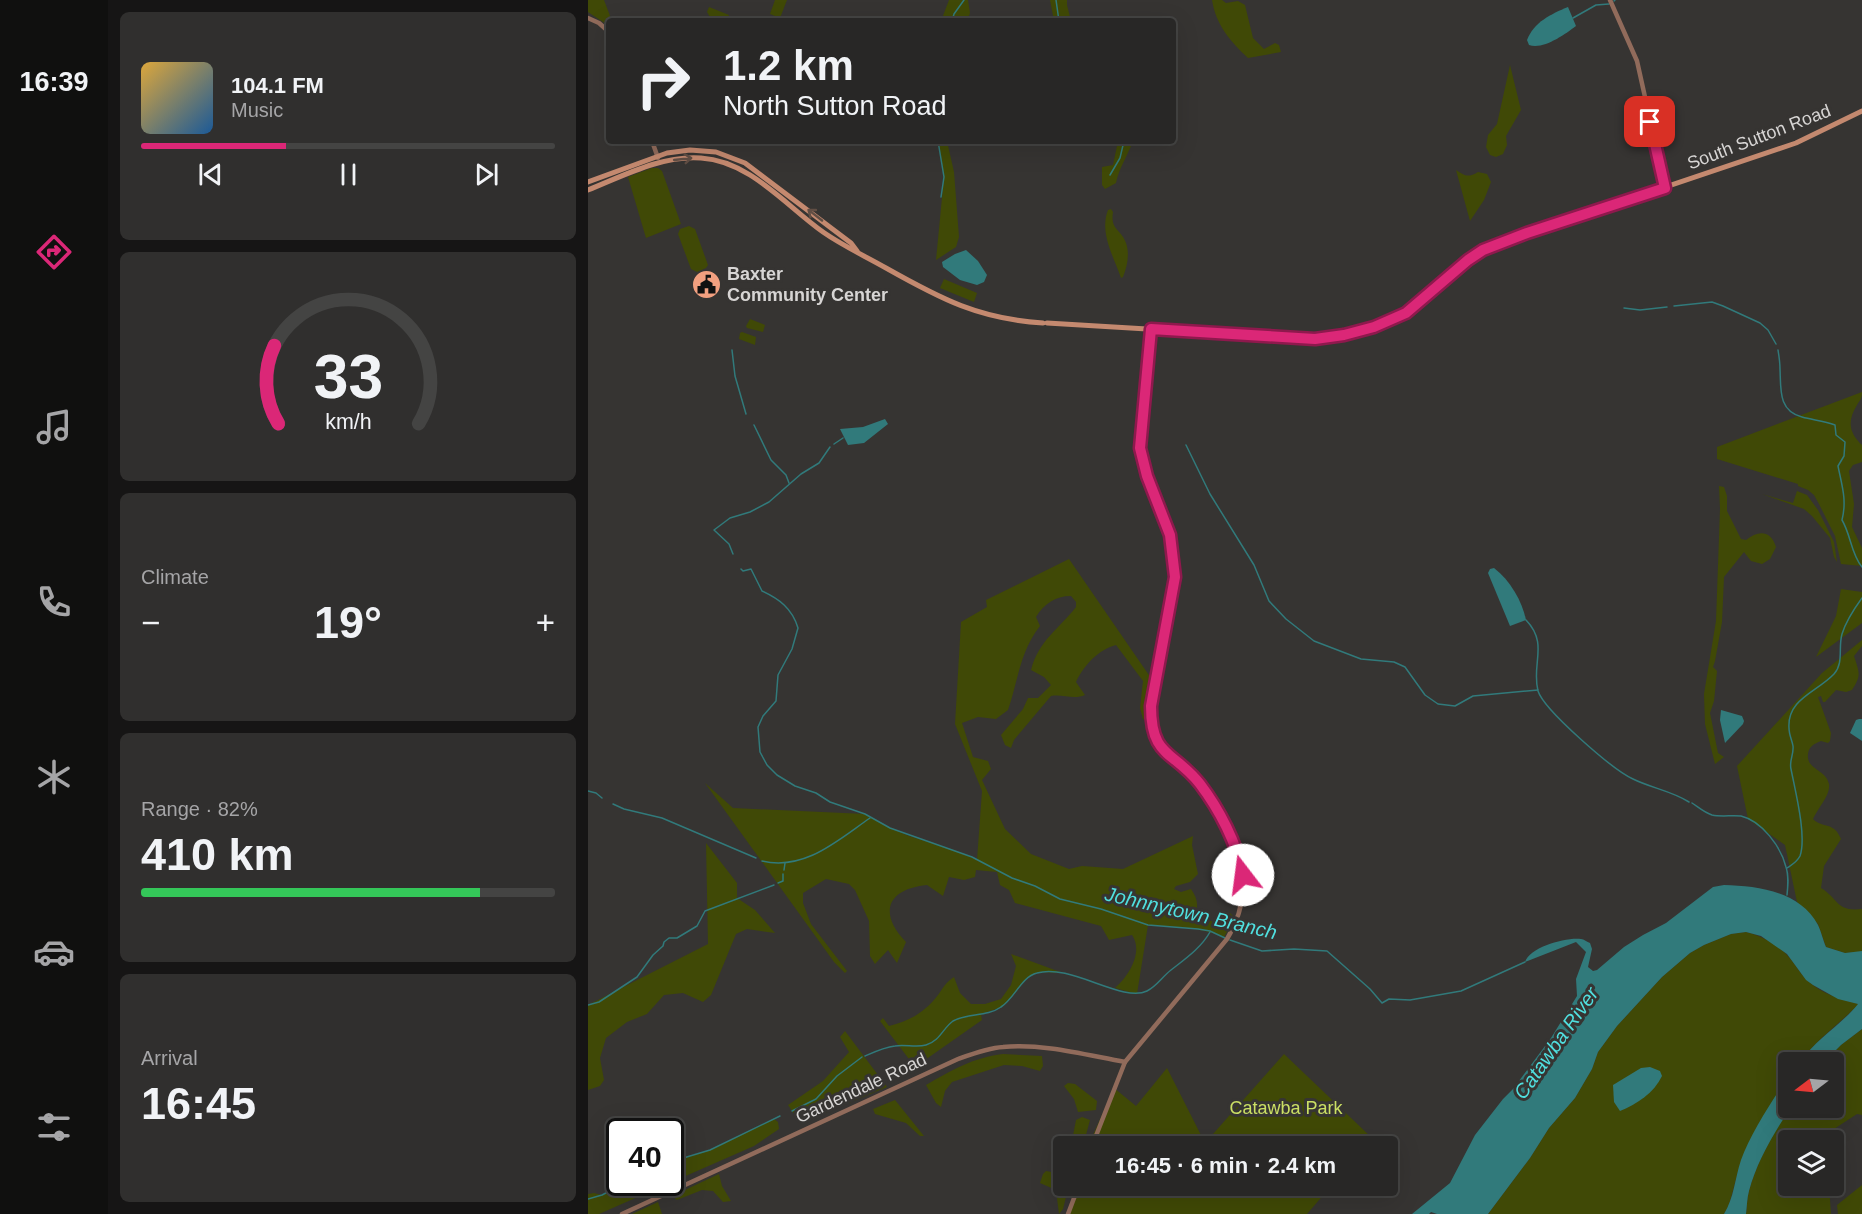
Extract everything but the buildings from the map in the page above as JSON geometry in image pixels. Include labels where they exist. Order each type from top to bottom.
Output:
[{"type":"main road","name":"South Sutton Road","points":[[859,253],[913,283],[972,311],[1006,320],[1315,339],[1344,335],[1374,327],[1406,313],[1483,250],[1527,233],[1796,143],[1862,111]]},
{"type":"main road","points":[[588,182],[678,151],[716,152],[745,163],[851,243],[859,253]]},
{"type":"main road","points":[[588,190],[676,159],[700,158],[724,162],[739,168],[821,230],[848,249],[859,253]]},
{"type":"street","points":[[1610,0],[1637,61],[1665,188]]},
{"type":"street","points":[[588,18],[606,29]]},
{"type":"street","points":[[653,144],[660,163]]},
{"type":"street","points":[[1096,1136],[1125,1062],[1228,936],[1240,910],[1243,887],[1242,868],[1235,847],[1201,785],[1161,748],[1151,726],[1151,706],[1175,577],[1170,535],[1147,476],[1140,448],[1151,329]]},
{"type":"street","name":"Gardendale Road","points":[[622,1214],[958,1059],[979,1052],[1003,1047],[1038,1047],[1125,1062]]},
{"type":"street","points":[[1068,1214],[1075,1196]]},
{"type":"green space","points":[[588,0],[604,0],[611,18],[606,18],[606,24],[588,12]]},
{"type":"green space","points":[[775,0],[787,0],[780,18],[770,14]]},
{"type":"green space","points":[[949,0],[968,0],[970,13],[968,18],[942,18]]},
{"type":"green space","points":[[1050,0],[1067,0],[1070,18],[1053,18]]},
{"type":"green space","points":[[1212,0],[1222,0],[1226,3],[1238,1],[1245,5],[1253,38],[1264,49],[1275,43],[1279,45],[1281,52],[1248,58],[1225,32]]},
{"type":"green space","points":[[709,7],[729,15],[728,18],[713,18],[707,12]]},
{"type":"green space","points":[[1510,65],[1521,110],[1506,136],[1507,145],[1503,154],[1496,157],[1490,155],[1486,147],[1488,135],[1497,124]]},
{"type":"green space","points":[[938,144],[948,144],[954,172],[959,237],[956,247],[936,260],[944,177]]},
{"type":"green space","points":[[1117,144],[1132,144],[1116,183],[1105,189],[1102,185],[1102,167],[1113,165]]},
{"type":"green space","points":[[652,168],[662,171],[681,224],[646,238],[628,177]]},
{"type":"green space","points":[[1456,170],[1467,175],[1478,172],[1487,174],[1491,182],[1484,200],[1470,221]]},
{"type":"green space","points":[[1111,209],[1114,226],[1124,238],[1127,247],[1127,265],[1121,278],[1106,236],[1106,219],[1108,210]]},
{"type":"green space","points":[[689,226],[695,229],[708,265],[697,272],[691,269],[678,234],[680,229]]},
{"type":"green space","points":[[944,279],[977,293],[974,302],[940,288]]},
{"type":"green space","points":[[750,319],[765,325],[763,332],[747,328]]},
{"type":"green space","points":[[742,332],[756,337],[755,345],[739,339]]},
{"type":"green space","points":[[1862,392],[1852,416],[1851,426],[1854,436],[1862,445],[1862,462],[1853,465],[1849,471],[1854,504],[1852,527],[1862,548],[1862,566],[1841,564],[1835,536],[1814,495],[1808,490],[1798,484],[1717,459],[1717,447]]},
{"type":"green space","points":[[1719,486],[1724,487],[1727,496],[1727,511],[1741,539],[1746,540],[1755,534],[1764,533],[1771,537],[1776,547],[1770,559],[1762,564],[1751,561],[1744,552],[1724,577],[1722,622],[1713,667],[1717,671],[1714,701],[1710,713],[1718,753],[1724,757],[1715,764],[1705,724],[1704,694],[1716,621]]},
{"type":"green space","points":[[1797,491],[1807,495],[1818,510],[1834,542],[1837,562],[1830,538],[1812,516],[1804,509],[1762,494],[1793,503]]},
{"type":"green space","points":[[1069,559],[1153,681],[1147,721],[1143,719],[1140,708],[1143,681],[1116,645],[1098,654],[1079,676],[1076,682],[1085,695],[1051,696],[1014,740],[1011,748],[1005,745],[1001,735],[1023,709],[1028,698],[1038,698],[1051,685],[1044,677],[1031,670],[1044,643],[1076,607],[1076,602],[1071,596],[1060,597],[1046,605],[1036,617],[1040,626],[1024,656],[1008,710],[996,719],[978,717],[962,723],[973,757],[988,761],[991,769],[982,780],[1005,829],[1031,854],[1069,869],[1082,866],[1123,869],[1193,836],[1192,845],[1198,874],[1190,882],[1176,886],[1174,889],[1181,892],[1191,889],[1197,903],[1194,917],[1215,922],[1230,913],[1235,918],[1224,937],[1196,929],[1148,925],[1137,994],[1115,988],[1133,964],[1136,949],[1132,935],[1109,940],[1101,926],[1015,903],[1009,890],[1000,885],[997,872],[976,870],[975,877],[964,880],[949,877],[943,896],[927,885],[913,887],[895,897],[890,912],[892,921],[906,942],[897,963],[888,950],[875,964],[870,956],[869,921],[855,890],[849,884],[826,879],[803,893],[803,903],[811,924],[847,971],[845,973],[834,962],[705,783],[733,808],[865,814],[909,836],[957,851],[977,860],[982,791],[955,724],[961,622],[987,607],[986,600]]},
{"type":"green space","points":[[1841,589],[1862,592],[1862,623],[1816,657],[1836,616]]},
{"type":"green space","points":[[1862,640],[1862,646],[1854,656],[1859,673],[1852,690],[1846,692],[1836,690],[1825,702],[1821,696],[1818,697],[1831,733],[1830,741],[1814,744],[1808,754],[1810,763],[1824,775],[1829,784],[1826,797],[1813,819],[1832,827],[1841,839],[1824,866],[1821,888],[1842,907],[1862,909],[1862,952],[1845,953],[1826,947],[1818,924],[1797,902],[1785,845],[1748,819],[1737,766],[1822,673]]},
{"type":"green space","points":[[706,843],[737,883],[737,898],[755,910],[775,933],[747,929],[736,934],[711,995],[703,1002],[683,993],[664,995],[647,1014],[627,1022],[606,1038],[600,1058],[604,1080],[600,1086],[588,1090],[588,1005],[708,944]]},
{"type":"green space","points":[[1746,932],[1763,938],[1790,958],[1813,986],[1825,993],[1859,1004],[1808,1052],[1778,1052],[1778,1095],[1746,1149],[1729,1205],[1724,1214],[1488,1214],[1530,1158],[1549,1128],[1575,1098],[1592,1069],[1598,1052],[1617,1026],[1662,977],[1690,953],[1731,934]]},
{"type":"green space","points":[[1011,954],[1063,973],[1038,972],[1028,977],[1002,1007],[981,1014],[982,1020],[915,1067],[880,1021],[883,1018],[889,1026],[916,1015],[928,1006],[954,977],[960,993],[971,1004],[985,1004],[1001,999],[1011,985],[1016,966]]},
{"type":"green space","points":[[1862,1029],[1862,1115],[1857,1114],[1832,1130],[1778,1130],[1778,1196],[1830,1196],[1831,1214],[1746,1214],[1752,1180],[1761,1158],[1783,1118],[1844,1118],[1844,1052],[1834,1052]]},
{"type":"green space","points":[[845,1031],[887,1087],[820,1115],[797,1118],[788,1105],[823,1081],[849,1052],[840,1037]]},
{"type":"green space","points":[[1003,1054],[1042,1056],[1043,1066],[1040,1071],[1022,1066],[1004,1065],[952,1082],[945,1091],[941,1107],[936,1103],[926,1085],[972,1062]]},
{"type":"green space","name":"Catawba Park","points":[[1284,1054],[1370,1136],[1211,1136]]},
{"type":"green space","name":"Catawba Park","points":[[1167,1068],[1201,1136],[1092,1136],[1114,1088],[1136,1106]]},
{"type":"green space","points":[[1068,1083],[1075,1084],[1097,1101],[1096,1110],[1078,1112],[1074,1099],[1064,1086]]},
{"type":"green space","points":[[895,1100],[924,1136],[920,1136],[906,1123],[875,1114],[873,1109]]},
{"type":"green space","points":[[1082,1117],[1090,1120],[1086,1136],[1073,1136],[1076,1120]]},
{"type":"green space","points":[[774,1119],[778,1122],[779,1129],[754,1146],[684,1177],[684,1158],[710,1150]]},
{"type":"green space","points":[[1046,1171],[1053,1172],[1053,1189],[1040,1183]]},
{"type":"green space","points":[[719,1174],[722,1186],[731,1201],[723,1202],[713,1191],[702,1190],[677,1200],[672,1196],[684,1196],[684,1190]]},
{"type":"green space","points":[[1862,1185],[1862,1214],[1838,1214],[1837,1205]]},
{"type":"green space","points":[[606,1193],[606,1196],[640,1196],[599,1214],[588,1214],[588,1194],[602,1195]]},
{"type":"green space","points":[[1057,1196],[1066,1196],[1063,1209],[1059,1214]]},
{"type":"green space","points":[[1073,1196],[1323,1196],[1307,1214],[1068,1214]]},
{"type":"green space","points":[[658,1202],[662,1214],[632,1214]]},
{"type":"water","points":[[1568,7],[1576,26],[1547,44],[1529,45],[1527,40],[1539,23]]},
{"type":"water","points":[[966,250],[978,261],[987,275],[984,282],[977,285],[960,280],[943,267],[942,262]]},
{"type":"water","points":[[885,419],[888,424],[864,443],[848,445],[840,429],[863,427]]},
{"type":"water","points":[[1494,568],[1514,591],[1526,620],[1510,626],[1488,573]]},
{"type":"water","points":[[1721,710],[1742,716],[1744,721],[1725,743],[1720,720]]},
{"type":"water","points":[[1862,719],[1862,741],[1850,733],[1856,720]]},
{"type":"water","name":"Catawba River","points":[[1724,885],[1764,889],[1789,898],[1810,914],[1818,925],[1826,947],[1845,953],[1862,951],[1862,1029],[1834,1052],[1808,1052],[1858,1004],[1838,999],[1813,985],[1806,980],[1787,954],[1761,936],[1746,932],[1731,934],[1704,945],[1690,953],[1662,977],[1617,1026],[1598,1052],[1592,1069],[1575,1098],[1549,1128],[1530,1158],[1488,1214],[1431,1212],[1412,1214],[1450,1183],[1475,1135],[1551,1038],[1577,996],[1576,979],[1586,952],[1576,942],[1525,962],[1528,957],[1549,944],[1582,939],[1590,943],[1592,949],[1588,967],[1593,971],[1597,970],[1624,947],[1666,923],[1713,887]]},
{"type":"water","points":[[1650,1067],[1660,1071],[1662,1076],[1659,1082],[1644,1097],[1620,1111],[1614,1102],[1613,1085],[1641,1068]]},
{"type":"water","points":[[1778,1093],[1778,1118],[1784,1118],[1761,1158],[1752,1180],[1746,1214],[1724,1214],[1745,1150]]},
{"type":"waterway","points":[[953,18],[964,0]]},
{"type":"waterway","points":[[1056,0],[1059,18]]},
{"type":"waterway","points":[[1573,18],[1596,5],[1609,4]]},
{"type":"waterway","points":[[938,144],[944,177],[941,197]]},
{"type":"waterway","points":[[1110,175],[1120,158],[1123,144]]},
{"type":"waterway","points":[[1674,306],[1712,302],[1723,306],[1760,323],[1768,330],[1776,344]]},
{"type":"waterway","points":[[1624,308],[1640,310],[1667,307]]},
{"type":"waterway","points":[[732,350],[735,376],[746,414]]},
{"type":"waterway","points":[[1778,350],[1782,398],[1789,410],[1802,417],[1835,425],[1836,435],[1845,442],[1844,456],[1838,466],[1844,499],[1842,520],[1862,567]]},
{"type":"waterway","points":[[754,425],[771,460],[786,475],[789,483]]},
{"type":"waterway","points":[[834,444],[843,438]]},
{"type":"waterway","points":[[1186,445],[1210,494],[1254,565],[1269,601],[1286,619],[1314,641],[1361,659],[1394,662],[1405,667],[1425,695],[1438,704],[1455,706],[1473,696],[1538,690]]},
{"type":"waterway","points":[[733,554],[729,544],[714,530],[730,518],[750,512],[769,502],[801,474],[819,463],[830,447]]},
{"type":"waterway","name":"Johnnytown Branch","points":[[741,569],[743,571],[751,569],[762,591],[784,605],[798,628],[792,649],[778,675],[776,701],[763,716],[758,727],[760,752],[767,765],[777,775],[830,802],[865,814],[890,828],[972,857],[1060,899],[1101,909],[1148,925],[1210,931],[1225,938]]},
{"type":"waterway","points":[[1787,868],[1800,856],[1802,847],[1800,813],[1791,766],[1793,744],[1789,731],[1790,718],[1798,703],[1837,670],[1844,629],[1850,615],[1862,598]]},
{"type":"waterway","points":[[1526,620],[1537,637],[1536,681],[1538,691],[1553,712],[1580,739],[1623,773],[1689,802]]},
{"type":"waterway","name":"Johnnytown Branch","points":[[588,791],[602,798]]},
{"type":"waterway","points":[[1692,803],[1712,815],[1741,816],[1763,829],[1775,843],[1783,859],[1788,877],[1787,895]]},
{"type":"waterway","name":"Johnnytown Branch","points":[[613,804],[662,818],[756,858]]},
{"type":"waterway","name":"Johnnytown Branch","points":[[762,861],[778,863],[807,858],[833,844],[870,818]]},
{"type":"waterway","name":"Johnnytown Branch","points":[[784,870],[785,863]]},
{"type":"waterway","points":[[778,883],[783,881],[783,874]]},
{"type":"waterway","points":[[588,1005],[599,1002],[637,977],[664,942],[669,938],[677,938],[697,926],[705,911],[774,885]]},
{"type":"waterway","points":[[865,1056],[891,1047],[922,1046],[931,1043],[953,1021],[1001,1007],[1022,983],[1037,973],[1050,971],[1065,973],[1124,992],[1147,991],[1192,953],[1210,932]]},
{"type":"waterway","name":"Johnnytown Branch","points":[[1230,940],[1262,951],[1294,949],[1327,951],[1370,989],[1382,1003],[1389,999],[1410,1000],[1461,991],[1525,962]]},
{"type":"waterway","points":[[792,1111],[816,1099],[837,1076],[862,1057]]},
{"type":"waterway","points":[[684,1158],[710,1150],[780,1116]]},
{"type":"waterway","points":[[588,1199],[606,1193]]},
{"type":"place","name":"Baxter Community Center","points":[[706,284]]},
{"type":"route","points":[[1243,875],[1235,847],[1201,785],[1161,748],[1151,726],[1151,706],[1175,577],[1170,535],[1147,476],[1140,448],[1151,329],[1315,339],[1344,335],[1396,319],[1426,298],[1468,260],[1483,250],[1527,233],[1665,188],[1650,122]]}]
